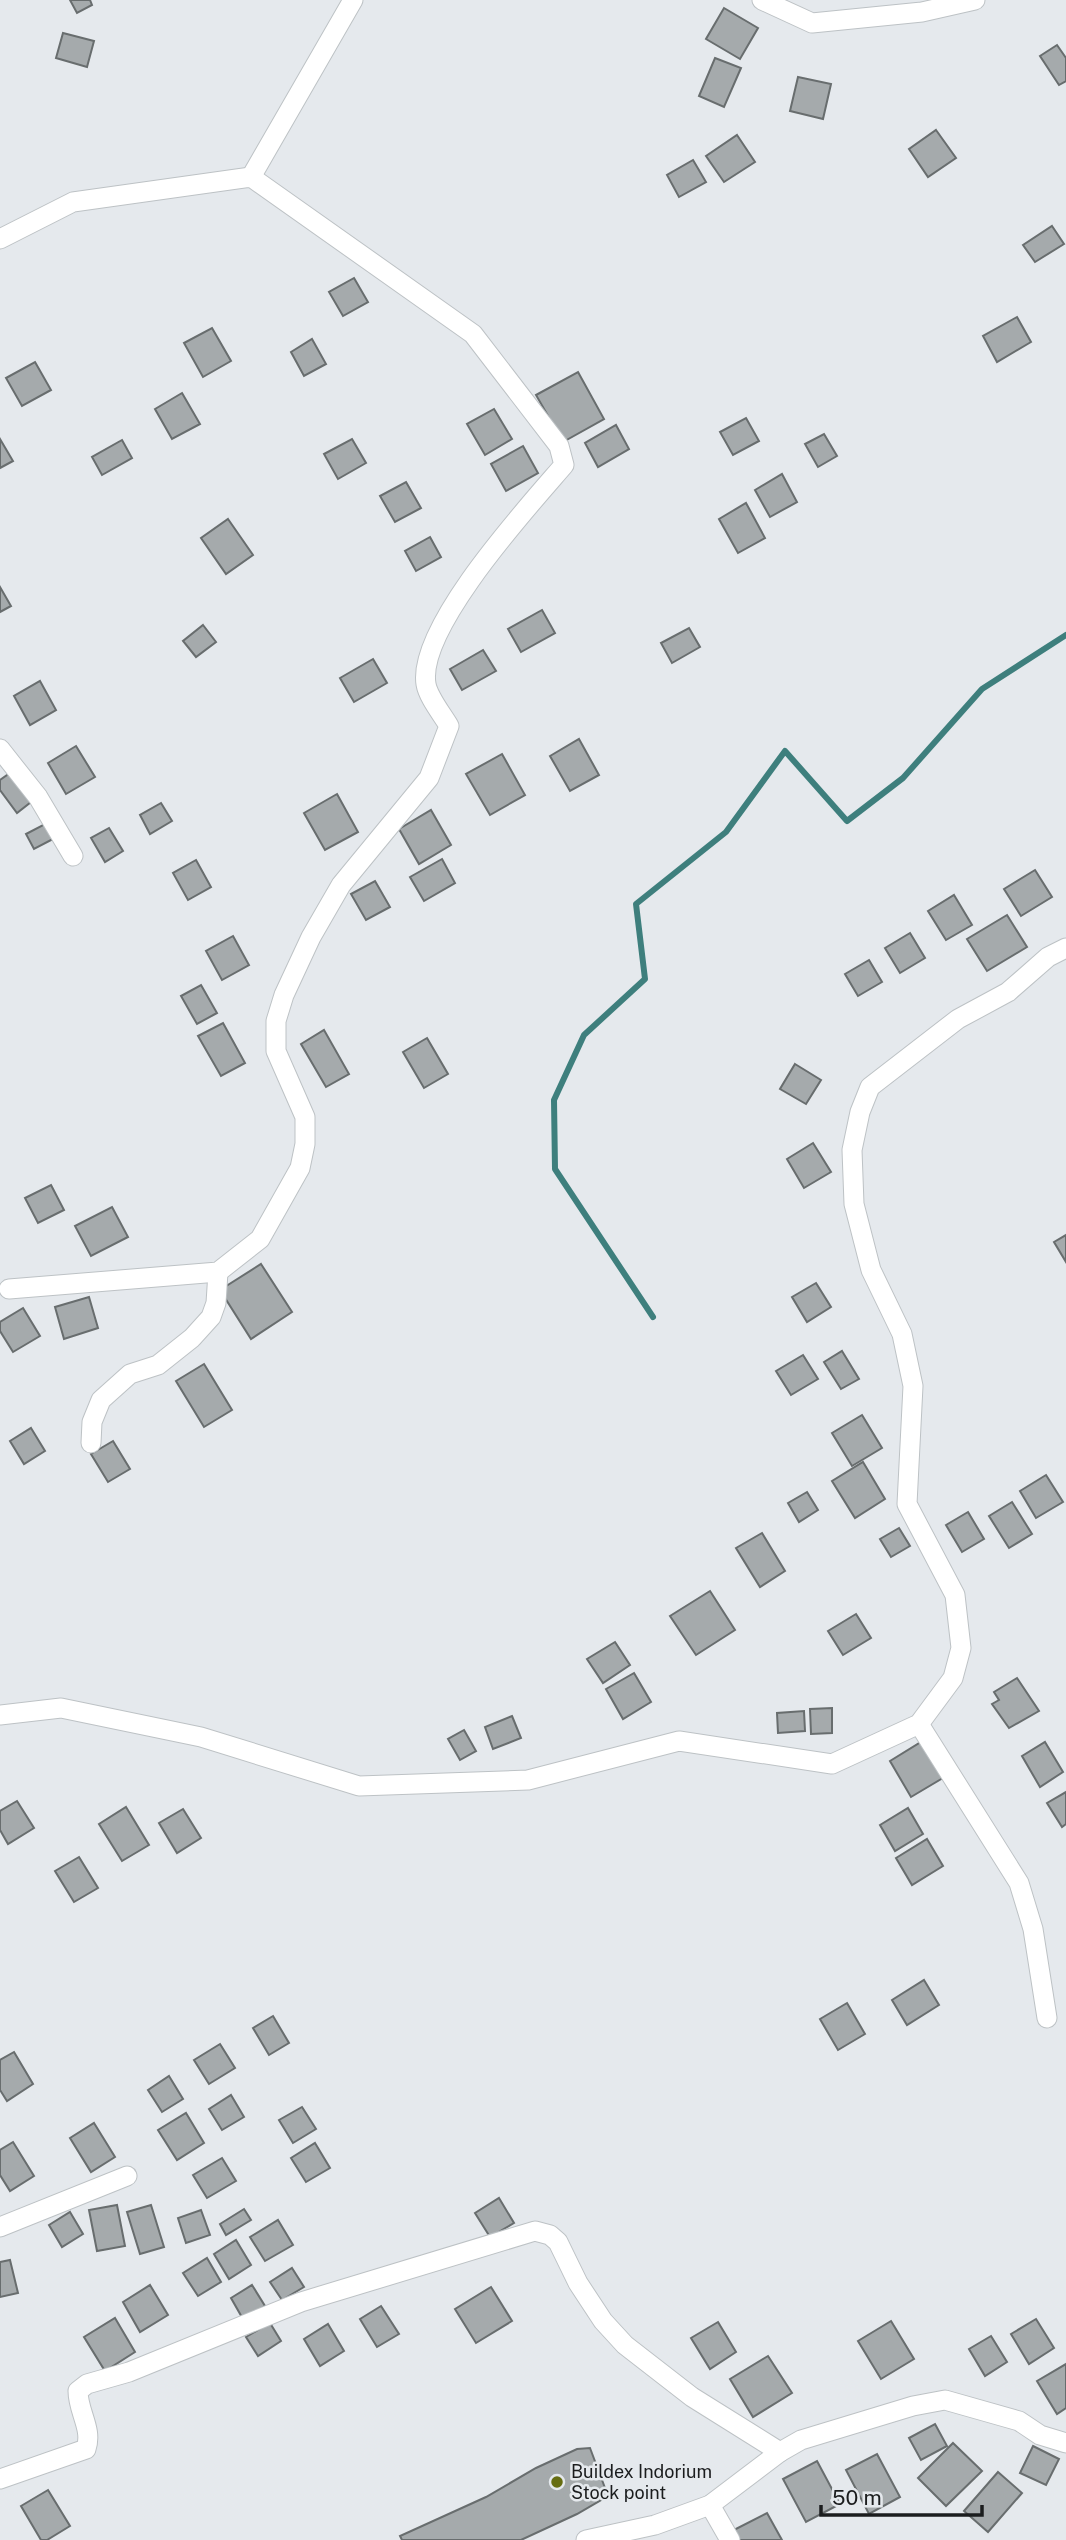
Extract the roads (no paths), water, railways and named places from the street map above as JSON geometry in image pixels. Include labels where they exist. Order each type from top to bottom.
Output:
[{"type":"street","points":[[251,177],[353,0]]},
{"type":"street","points":[[762,0],[812,23],[922,12],[975,0]]},
{"type":"street","points":[[0,239],[73,202],[251,177],[473,334],[559,446],[564,465],[475,570],[426,656],[426,685],[449,726],[429,778],[341,885],[311,937],[276,1021],[276,1051],[306,1118],[305,1144],[300,1168],[260,1239],[218,1272],[9,1289]]},
{"type":"street","points":[[0,749],[38,797],[73,856]]},
{"type":"street","points":[[0,1715],[61,1708],[201,1737],[359,1786],[528,1780],[679,1741],[832,1764],[919,1724],[953,1678],[961,1648],[955,1595],[907,1504],[913,1387],[902,1334],[871,1270],[855,1204],[852,1150],[860,1112],[870,1087],[958,1018],[1008,992],[1048,957],[1066,948]]},
{"type":"street","points":[[91,1443],[92,1422],[101,1401],[130,1374],[158,1365],[192,1338],[211,1317],[216,1303],[218,1272]]},
{"type":"street","points":[[919,1724],[1019,1883],[1033,1929],[1047,2018]]},
{"type":"street","points":[[0,2227],[127,2176]]},
{"type":"street","points":[[0,2479],[86,2449],[90,2437],[78,2404],[78,2391],[87,2384],[129,2372],[302,2302],[535,2231],[550,2235],[558,2242],[578,2283],[603,2321],[625,2345],[692,2397],[780,2452]]},
{"type":"street","points":[[586,2540],[655,2525],[710,2505],[780,2452],[801,2441],[913,2406],[945,2400],[1019,2421],[1040,2435],[1066,2443]]},
{"type":"street","points":[[710,2505],[730,2540]]},
{"type":"waterway","points":[[653,1317],[555,1169],[554,1100],[584,1035],[645,979],[636,904],[726,832],[785,751],[847,821],[903,778],[982,689],[1066,635]]},
{"type":"place","name":"Buildex Indorium Stock point","points":[[557,2482]]}]
